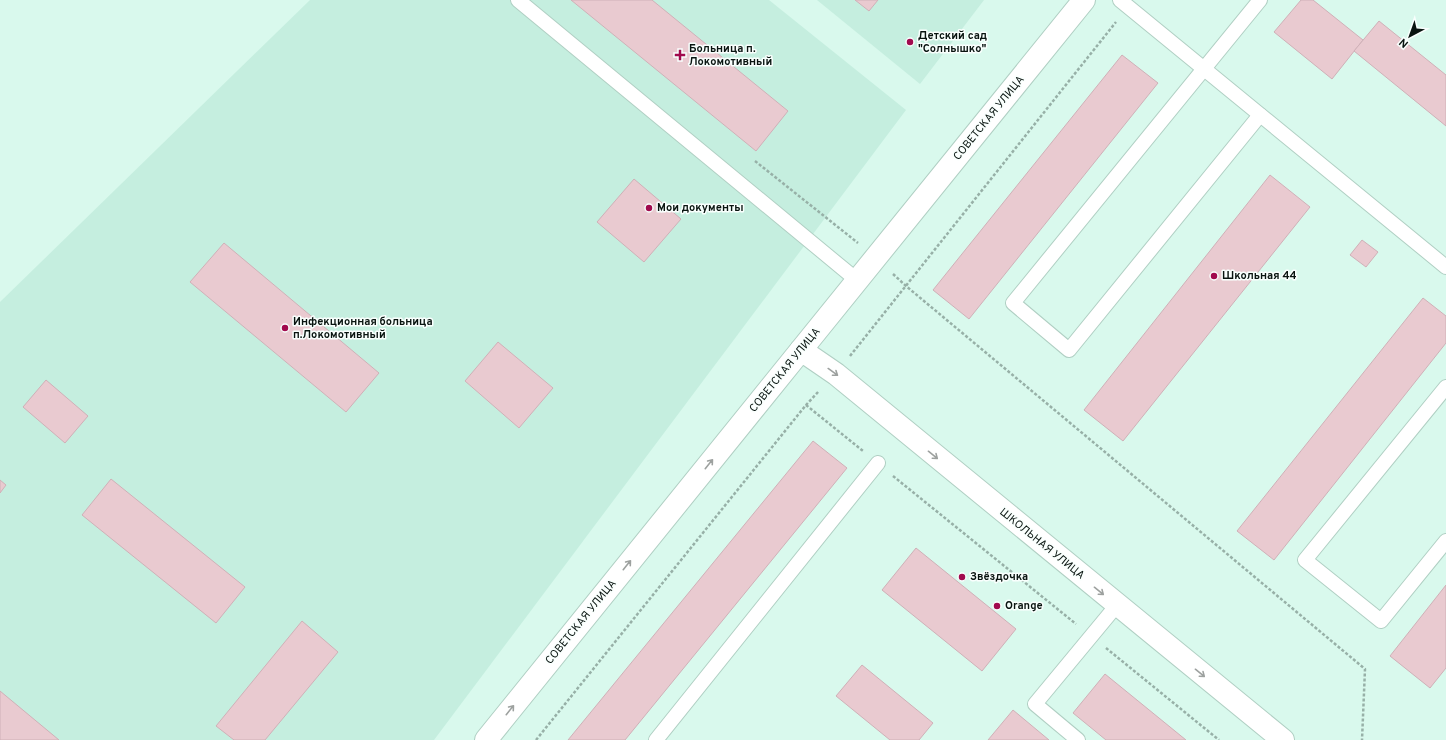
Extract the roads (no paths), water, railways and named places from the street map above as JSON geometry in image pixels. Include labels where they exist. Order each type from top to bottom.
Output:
[{"type":"street","name":"СОВЕТСКАЯ УЛИЦА","points":[[486,740],[1084,0]]},
{"type":"street","name":"ШКОЛЬНАЯ УЛИЦА","points":[[801,350],[836,374],[1283,740]]},
{"type":"lane","points":[[518,0],[858,281]]},
{"type":"lane","points":[[1120,0],[1446,267]]},
{"type":"lane","points":[[1260,0],[1013,303],[1069,350],[1260,115]]},
{"type":"lane","points":[[1446,387],[1305,560],[1381,621],[1446,541]]},
{"type":"lane","points":[[656,740],[878,463]]},
{"type":"lane","points":[[1077,740],[1035,704],[1117,605]]},
{"type":"place","name":"Детский сад \"Солнышко\"","points":[[910,42]]},
{"type":"place","name":"Больница п. Локомотивный","points":[[680,55]]},
{"type":"place","name":"Мои документы","points":[[649,208]]},
{"type":"place","name":"Школьная 44","points":[[1214,276]]},
{"type":"place","name":"Инфекционная больница п.Локомотивный","points":[[285,328]]},
{"type":"place","name":"Звёздочка","points":[[962,577]]},
{"type":"place","name":"Orange","points":[[997,606]]}]
